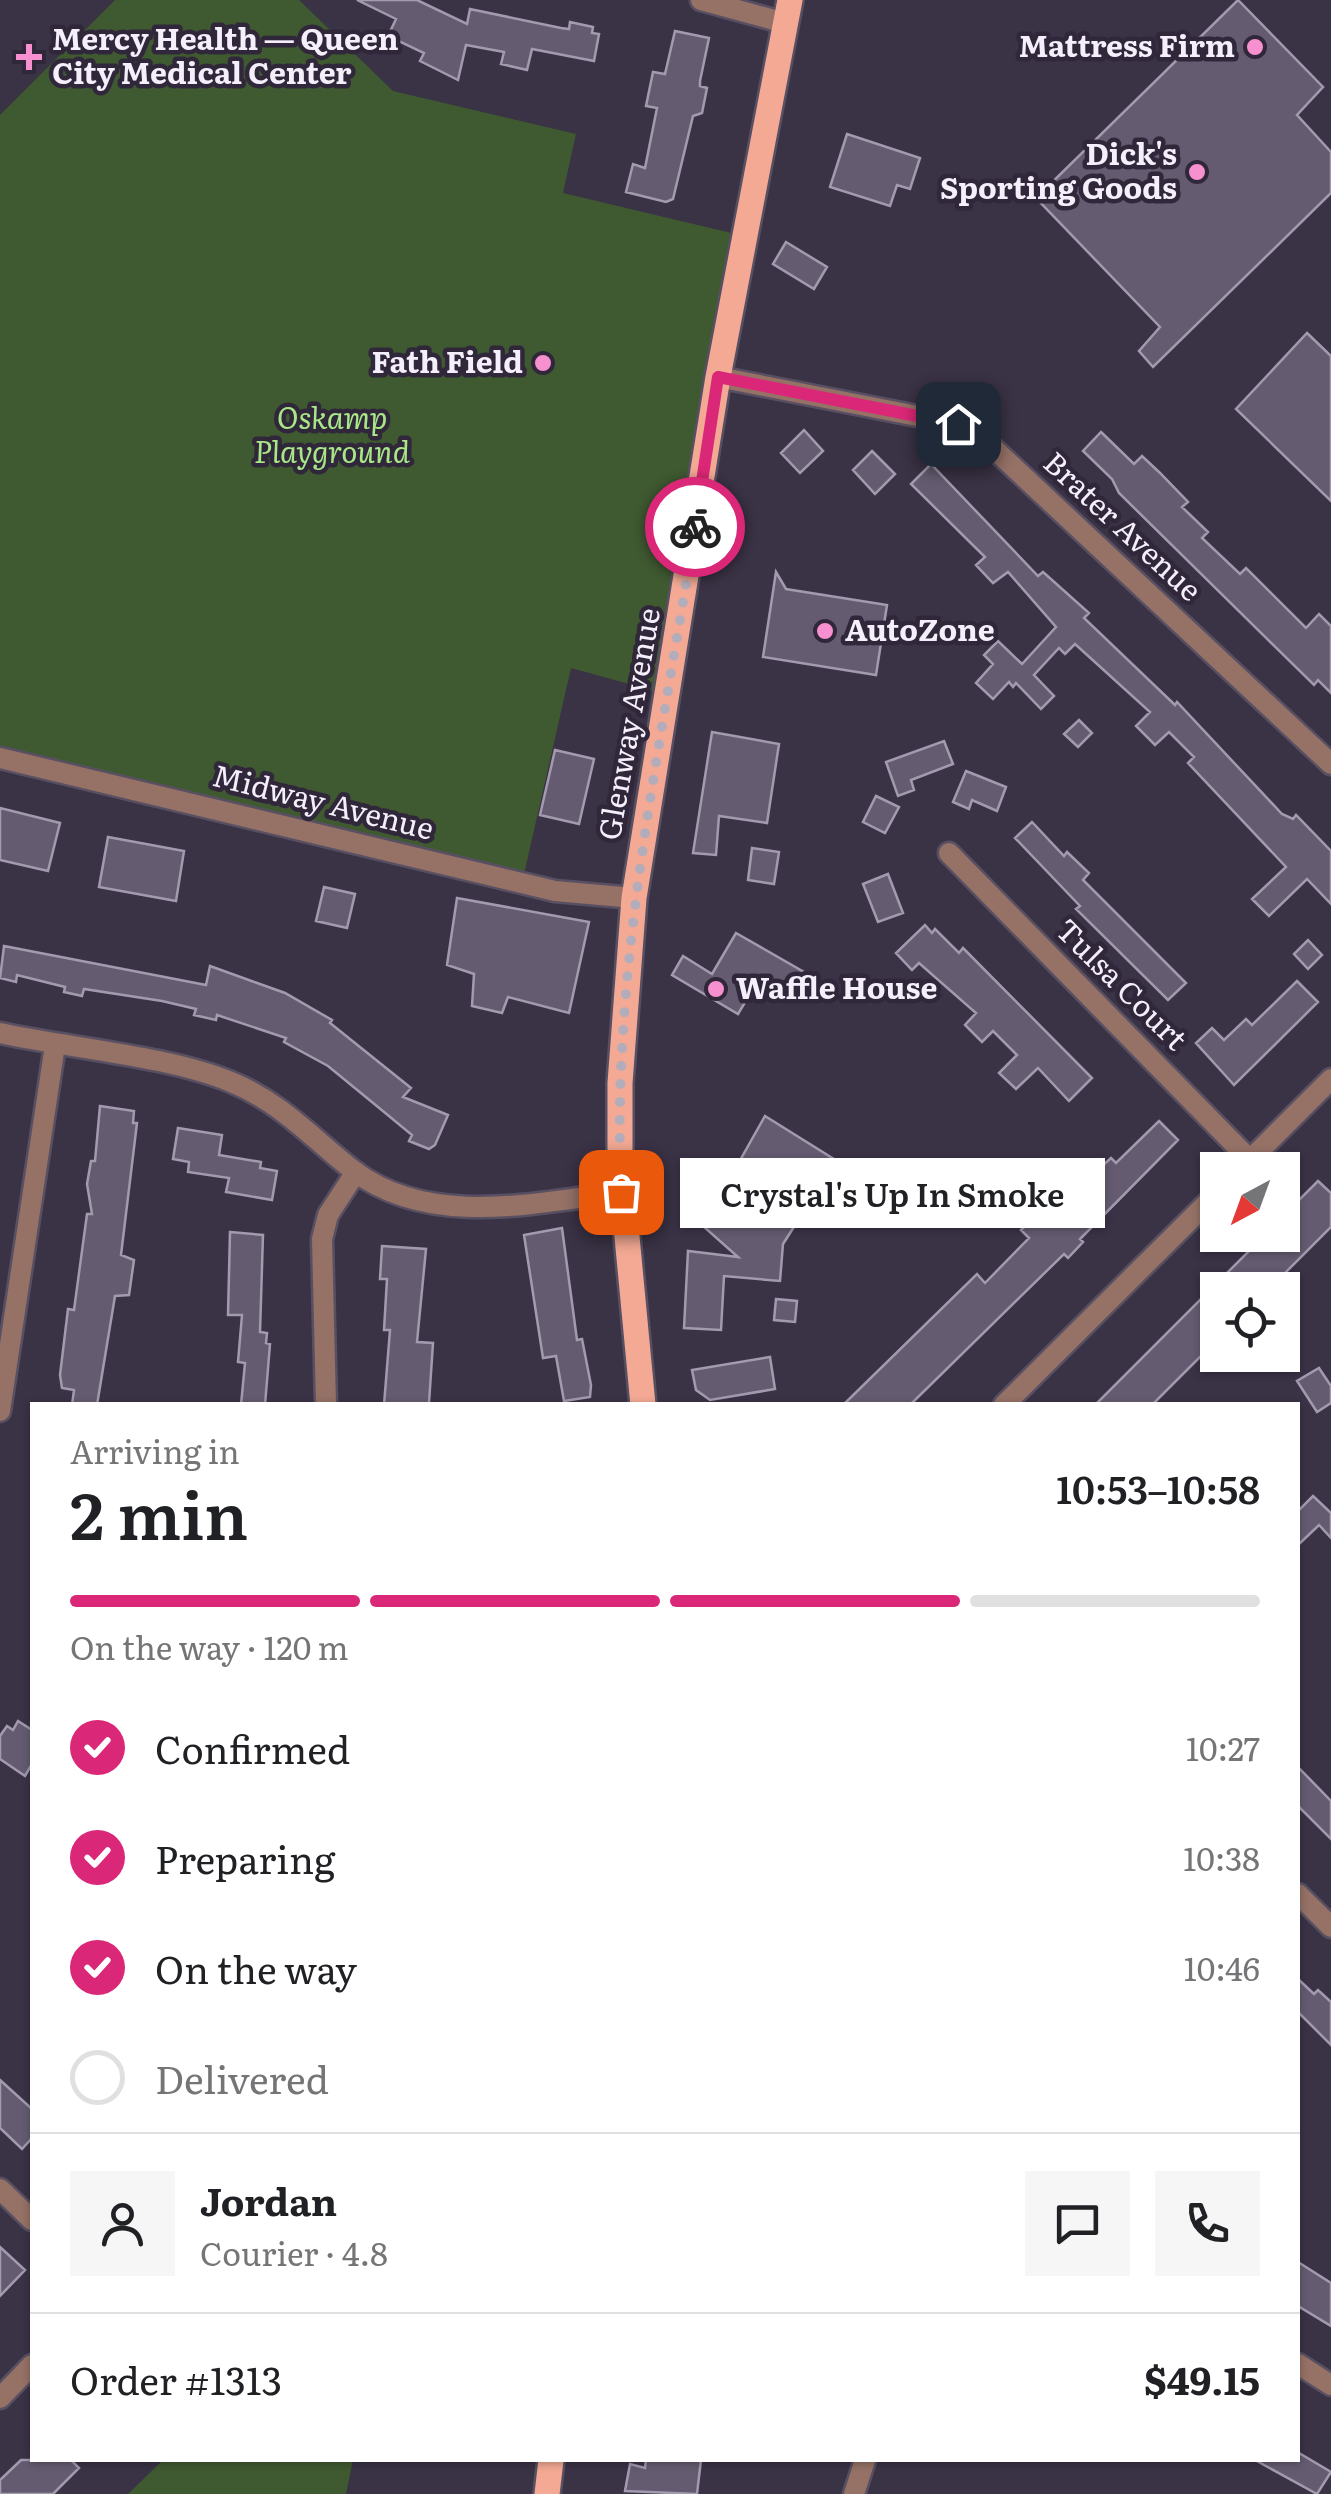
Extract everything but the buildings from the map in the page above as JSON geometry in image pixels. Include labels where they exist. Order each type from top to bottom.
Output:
[{"type":"main road","name":"Glenway Avenue","points":[[643,1402],[621,1192],[620,1071],[634,898],[718,377],[787,12]]},
{"type":"main road","points":[[547,2494],[551,2462]]},
{"type":"street","points":[[701,0],[787,12]]},
{"type":"street","name":"Brater Avenue","points":[[718,377],[958,424],[978,434],[1331,764]]},
{"type":"street","name":"Midway Avenue","points":[[0,758],[554,891],[634,898]]},
{"type":"street","name":"Tulsa Court","points":[[949,853],[1233,1152]]},
{"type":"street","points":[[0,1033],[229,1081],[293,1116],[356,1172],[412,1198],[494,1208],[621,1192]]},
{"type":"street","points":[[0,1411],[54,1045]]},
{"type":"street","points":[[1258,1152],[1331,1079]]},
{"type":"street","points":[[326,1402],[322,1239],[328,1214],[356,1172]]},
{"type":"street","points":[[1007,1402],[1200,1210]]},
{"type":"street","points":[[1300,1896],[1331,1927]]},
{"type":"street","points":[[0,2189],[30,2218]]},
{"type":"street","points":[[1300,2365],[1331,2386]]},
{"type":"street","points":[[0,2398],[30,2368]]},
{"type":"street","points":[[854,2494],[864,2462]]},
{"type":"green space","name":"Oskamp Playground","points":[[115,0],[299,0],[393,91],[576,134],[563,193],[744,236],[669,695],[571,668],[522,883],[0,758],[0,115]]},
{"type":"green space","points":[[161,2462],[353,2462],[346,2494],[128,2494]]},
{"type":"way so far","points":[[621,1192],[620,1071],[634,898],[695,527]]},
{"type":"place","name":"Mattress Firm","points":[[1255,47]]},
{"type":"place","name":"Mercy Health — Queen City Medical Center","points":[[29,57]]},
{"type":"place","name":"Dick's Sporting Goods","points":[[1197,172]]},
{"type":"place","name":"Fath Field","points":[[543,363]]},
{"type":"place","name":"AutoZone","points":[[825,631]]},
{"type":"place","name":"Waffle House","points":[[716,989]]},
{"type":"place","name":"Crystal's Up In Smoke","points":[[621,1192]]},
{"type":"route","points":[[695,527],[718,377],[958,424]]}]
